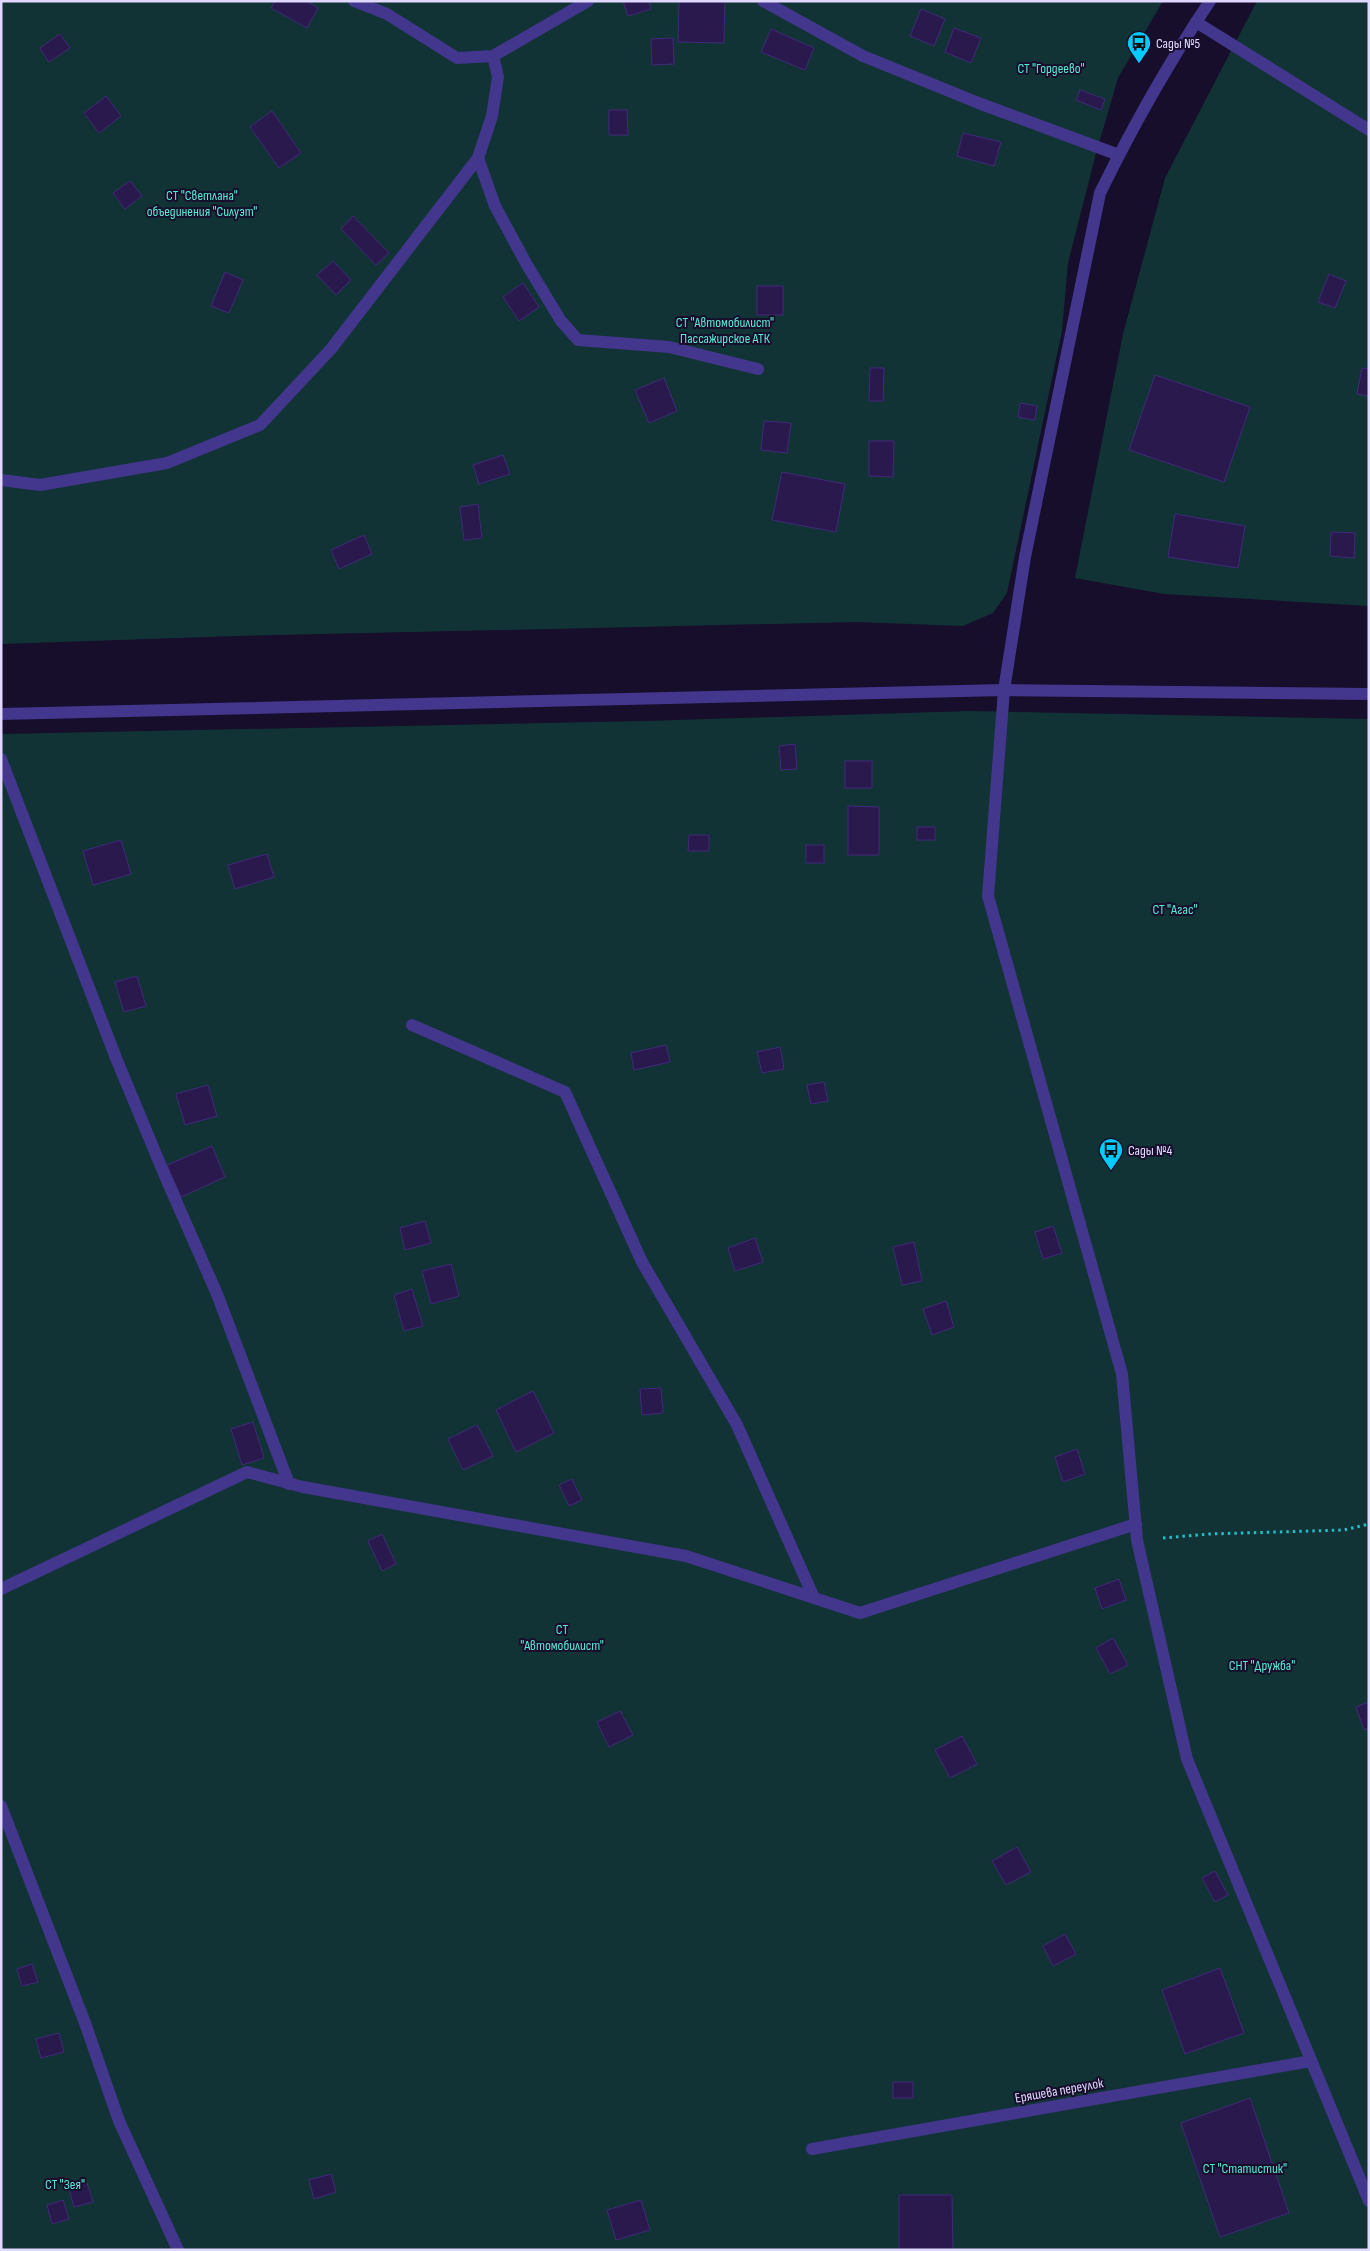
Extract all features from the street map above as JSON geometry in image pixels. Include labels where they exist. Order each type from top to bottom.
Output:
[{"type":"street","points":[[354,1],[387,14],[458,58],[494,56],[588,1]]},
{"type":"street","points":[[763,1],[863,56],[981,104],[1119,155]]},
{"type":"street","points":[[1210,1],[1119,155],[1100,193],[1026,557],[1004,690],[988,896],[1122,1374],[1137,1540],[1187,1759],[1369,2201]]},
{"type":"street","points":[[1196,22],[1369,130]]},
{"type":"street","points":[[1,480],[40,485],[166,463],[260,425],[331,349],[478,158],[492,116],[498,77],[494,56]]},
{"type":"street","points":[[478,158],[495,206],[527,265],[561,321],[578,340],[669,348],[758,369]]},
{"type":"street","points":[[1,714],[1004,690],[1369,694]]},
{"type":"street","points":[[1,759],[116,1058],[217,1294],[290,1484]]},
{"type":"street","points":[[412,1025],[565,1092],[642,1262],[737,1426],[814,1598]]},
{"type":"street","points":[[1,1589],[247,1472],[290,1484],[686,1556],[860,1613],[1136,1524]]},
{"type":"street","points":[[1,1806],[85,2023],[119,2121],[178,2250]]},
{"type":"street","name":"Еряшева переулок","points":[[812,2149],[1311,2061]]},
{"type":"path","points":[[1137,1540],[1209,1534],[1344,1530],[1369,1524]]},
{"type":"green space","points":[[1,1],[1163,1],[1118,78],[1095,157],[1068,263],[1062,331],[1007,593],[993,613],[963,626],[857,622],[237,636],[1,644]]},
{"type":"green space","points":[[1257,1],[1369,1],[1369,606],[1164,594],[1075,578],[1123,334],[1165,178]]},
{"type":"green space","name":"СТ \"Автомобилист\"","points":[[970,711],[1369,719],[1369,2250],[1,2250],[1,734],[645,721]]},
{"type":"building","points":[[275,1],[306,1],[318,8],[307,28],[271,8]]},
{"type":"building","points":[[623,1],[649,1],[651,9],[628,16]]},
{"type":"building","points":[[679,1],[725,1],[724,43],[678,42]]},
{"type":"building","points":[[921,9],[945,19],[934,46],[910,36]]},
{"type":"building","points":[[954,28],[981,38],[971,63],[945,52]]},
{"type":"building","points":[[771,29],[814,48],[805,70],[761,52]]},
{"type":"building","points":[[60,34],[70,48],[49,62],[40,48]]},
{"type":"building","points":[[673,38],[674,64],[652,65],[651,39]]},
{"type":"building","points":[[1080,90],[1105,99],[1101,110],[1076,100]]},
{"type":"building","points":[[106,96],[121,116],[99,133],[84,113]]},
{"type":"building","points":[[609,110],[627,110],[628,135],[609,135]]},
{"type":"building","points":[[272,111],[301,153],[279,168],[250,127]]},
{"type":"building","points":[[963,133],[1001,142],[994,166],[957,156]]},
{"type":"building","points":[[130,181],[142,196],[125,209],[113,193]]},
{"type":"building","points":[[353,216],[389,253],[376,265],[341,229]]},
{"type":"building","points":[[333,261],[351,280],[336,295],[317,275]]},
{"type":"building","points":[[225,272],[243,280],[229,313],[211,306]]},
{"type":"building","points":[[1329,274],[1346,281],[1335,308],[1318,302]]},
{"type":"building","points":[[523,283],[539,307],[519,321],[503,297]]},
{"type":"building","points":[[757,286],[783,286],[783,315],[757,315]]},
{"type":"building","points":[[870,368],[884,368],[883,401],[869,401]]},
{"type":"building","points":[[1362,368],[1369,369],[1369,396],[1357,394]]},
{"type":"building","points":[[1155,375],[1250,407],[1224,482],[1129,450]]},
{"type":"building","points":[[664,378],[677,411],[649,423],[635,390]]},
{"type":"building","points":[[1020,403],[1037,406],[1035,420],[1018,417]]},
{"type":"building","points":[[764,421],[791,423],[787,453],[761,450]]},
{"type":"building","points":[[869,441],[894,441],[893,477],[869,476]]},
{"type":"building","points":[[503,455],[510,474],[479,484],[473,465]]},
{"type":"building","points":[[782,472],[845,484],[836,532],[772,520]]},
{"type":"building","points":[[478,504],[482,538],[464,540],[460,507]]},
{"type":"building","points":[[1175,514],[1245,526],[1238,568],[1168,557]]},
{"type":"building","points":[[1331,532],[1355,533],[1354,558],[1330,556]]},
{"type":"building","points":[[364,535],[372,554],[339,569],[331,550]]},
{"type":"building","points":[[795,744],[797,769],[781,770],[779,746]]},
{"type":"building","points":[[845,761],[872,761],[872,788],[845,788]]},
{"type":"building","points":[[848,806],[879,807],[879,855],[848,855]]},
{"type":"building","points":[[917,827],[935,827],[935,840],[917,840]]},
{"type":"building","points":[[689,835],[709,835],[709,851],[688,851]]},
{"type":"building","points":[[121,840],[131,874],[93,885],[83,851]]},
{"type":"building","points":[[806,845],[824,845],[824,863],[806,863]]},
{"type":"building","points":[[267,854],[274,877],[235,889],[228,865]]},
{"type":"building","points":[[137,976],[146,1006],[124,1012],[115,982]]},
{"type":"building","points":[[666,1045],[670,1062],[634,1070],[631,1053]]},
{"type":"building","points":[[780,1047],[784,1069],[762,1073],[757,1052]]},
{"type":"building","points":[[824,1082],[828,1101],[811,1104],[807,1085]]},
{"type":"building","points":[[208,1085],[217,1116],[185,1125],[176,1094]]},
{"type":"building","points":[[212,1146],[225,1177],[181,1197],[167,1165]]},
{"type":"building","points":[[425,1221],[431,1243],[405,1250],[400,1228]]},
{"type":"building","points":[[1053,1226],[1062,1253],[1043,1259],[1035,1232]]},
{"type":"building","points":[[755,1238],[763,1262],[735,1271],[728,1248]]},
{"type":"building","points":[[914,1242],[922,1281],[902,1285],[893,1247]]},
{"type":"building","points":[[451,1264],[459,1296],[431,1304],[422,1271]]},
{"type":"building","points":[[412,1289],[423,1326],[404,1331],[394,1295]]},
{"type":"building","points":[[946,1301],[954,1327],[932,1335],[923,1309]]},
{"type":"building","points":[[661,1388],[663,1413],[642,1415],[640,1389]]},
{"type":"building","points":[[533,1391],[554,1433],[516,1452],[496,1410]]},
{"type":"building","points":[[253,1422],[264,1458],[242,1465],[231,1429]]},
{"type":"building","points":[[477,1425],[493,1456],[463,1470],[448,1439]]},
{"type":"building","points":[[1077,1449],[1085,1474],[1063,1482],[1055,1457]]},
{"type":"building","points":[[572,1479],[582,1500],[569,1506],[559,1485]]},
{"type":"building","points":[[382,1534],[396,1564],[382,1571],[368,1541]]},
{"type":"building","points":[[1119,1579],[1126,1600],[1102,1609],[1095,1588]]},
{"type":"building","points":[[1113,1638],[1128,1665],[1110,1674],[1096,1648]]},
{"type":"building","points":[[1369,1702],[1369,1728],[1364,1730],[1356,1707]]},
{"type":"building","points":[[620,1711],[633,1735],[609,1747],[597,1722]]},
{"type":"building","points":[[962,1736],[977,1764],[950,1778],[935,1750]]},
{"type":"building","points":[[1017,1847],[1031,1872],[1006,1885],[992,1861]]},
{"type":"building","points":[[1215,1871],[1228,1895],[1215,1902],[1202,1878]]},
{"type":"building","points":[[1065,1934],[1076,1954],[1053,1966],[1043,1946]]},
{"type":"building","points":[[32,1964],[38,1982],[22,1986],[17,1969]]},
{"type":"building","points":[[1220,1968],[1244,2033],[1185,2054],[1162,1990]]},
{"type":"building","points":[[59,2033],[64,2052],[41,2058],[36,2039]]},
{"type":"building","points":[[893,2082],[913,2082],[913,2098],[893,2098]]},
{"type":"building","points":[[1250,2098],[1289,2213],[1220,2237],[1181,2123]]},
{"type":"building","points":[[331,2174],[336,2192],[314,2199],[309,2180]]},
{"type":"building","points":[[87,2183],[93,2202],[74,2207],[69,2189]]},
{"type":"building","points":[[899,2195],[952,2195],[953,2250],[899,2250]]},
{"type":"building","points":[[63,2200],[69,2219],[52,2224],[47,2205]]},
{"type":"building","points":[[641,2200],[650,2230],[616,2240],[607,2210]]},
{"type":"place","name":"Сады №5","points":[[1139,64]]},
{"type":"place","name":"Сады №4","points":[[1111,1171]]},
{"type":"park label","name":"СТ \"Гордеево\"","points":[[1051,68]]},
{"type":"park label","name":"СТ \"Светлана\" объединения \"Силуэт\"","points":[[202,204]]},
{"type":"park label","name":"СТ \"Автомобилист\" Пассажирское АТК","points":[[725,330]]},
{"type":"park label","name":"СТ \"Агас\"","points":[[1175,909]]},
{"type":"park label","name":"СНТ \"Дружба\"","points":[[1262,1665]]},
{"type":"park label","name":"СТ \"Статистик\"","points":[[1245,2168]]},
{"type":"park label","name":"СТ \"Зея\"","points":[[65,2184]]}]
